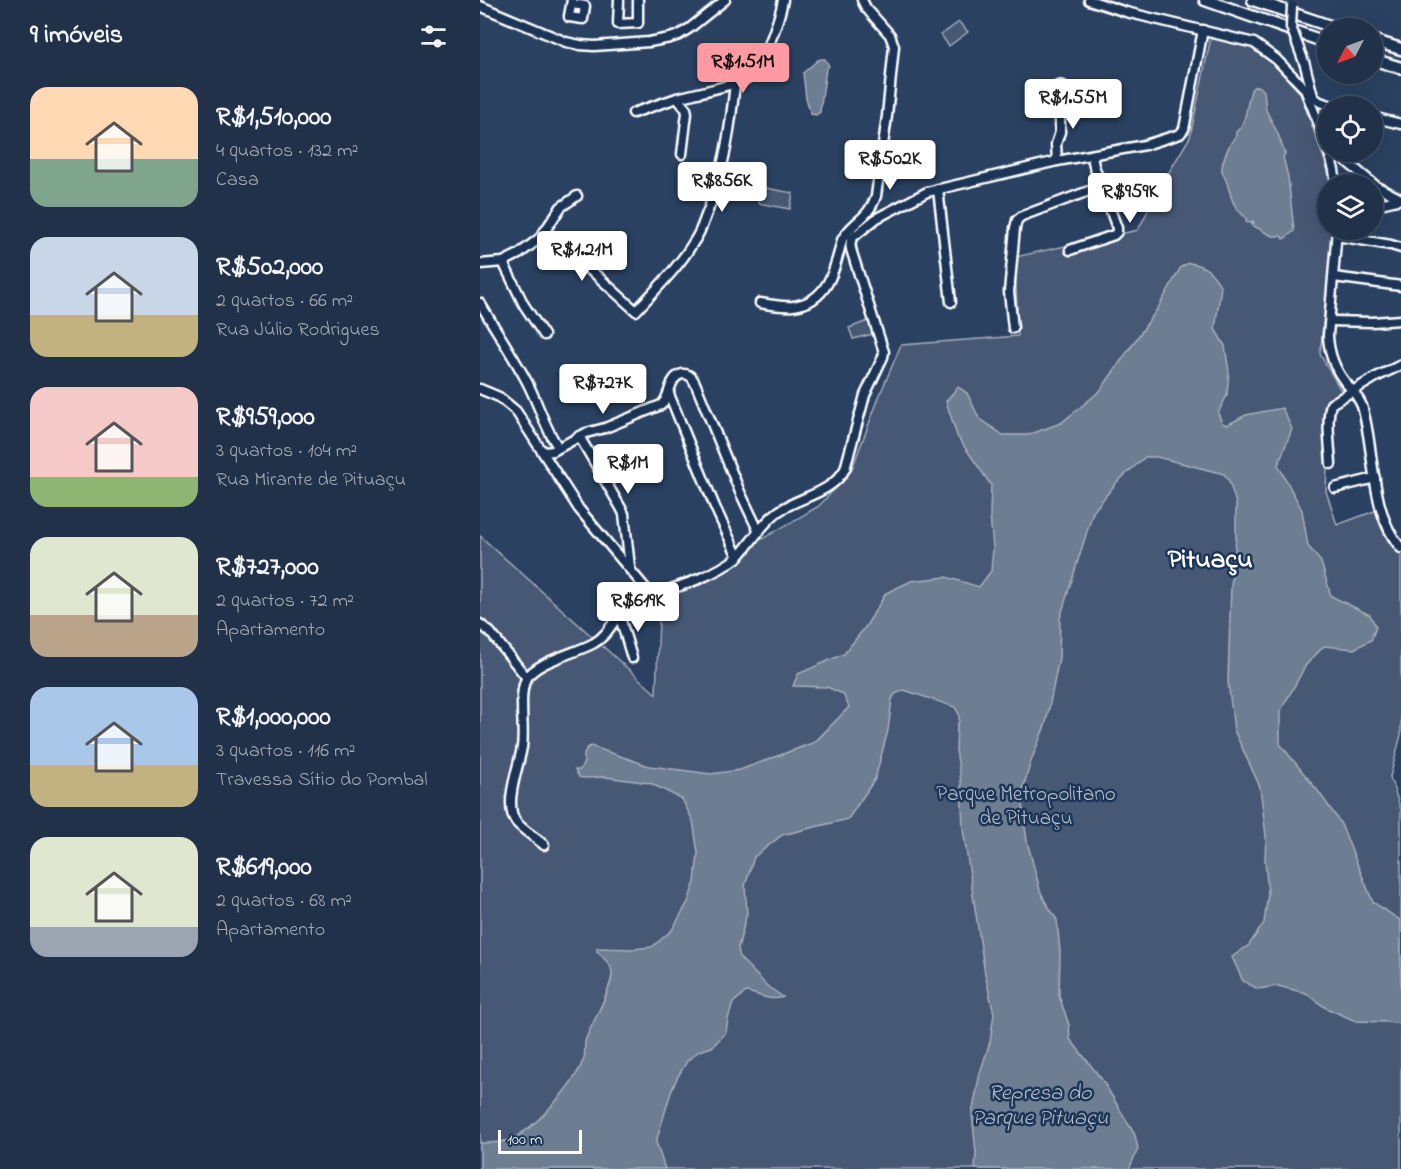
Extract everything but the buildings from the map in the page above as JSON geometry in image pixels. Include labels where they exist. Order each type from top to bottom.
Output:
[{"type":"main road","points":[[1205,0],[1317,39]]},
{"type":"main road","points":[[1253,0],[1317,22]]},
{"type":"main road","points":[[1383,43],[1401,49]]},
{"type":"main road","points":[[1383,62],[1401,68]]},
{"type":"street","points":[[618,0],[618,24],[638,23],[638,0]]},
{"type":"street","points":[[480,6],[566,42],[594,46],[649,42],[679,35],[725,0]]},
{"type":"street","points":[[633,113],[750,77],[777,26],[783,0]]},
{"type":"street","points":[[760,303],[790,306],[810,301],[825,289],[830,281],[844,235],[869,212],[873,205],[887,116],[894,46],[890,35],[866,8],[862,0]]},
{"type":"street","points":[[1089,0],[1126,12],[1254,43],[1276,59],[1317,100]]},
{"type":"street","points":[[1292,3],[1291,27],[1305,65],[1313,97]]},
{"type":"street","points":[[544,845],[521,827],[511,810],[513,786],[522,747],[522,701],[527,678],[554,660],[595,643],[607,633],[625,606],[708,575],[732,561],[769,519],[780,510],[830,486],[841,475],[865,395],[883,357],[883,346],[851,247],[852,238],[878,218],[920,195],[938,189],[1057,161],[1092,156],[1180,134],[1183,131],[1203,30]]},
{"type":"street","points":[[540,238],[594,273],[636,310],[685,256],[702,225],[721,175],[731,123],[735,82]]},
{"type":"street","points":[[1304,89],[1317,120]]},
{"type":"street","points":[[677,98],[687,113],[682,154]]},
{"type":"street","points":[[1057,161],[1056,144],[1060,132],[1060,99]]},
{"type":"street","points":[[1383,120],[1401,124]]},
{"type":"street","points":[[1070,250],[1117,232],[1092,156]]},
{"type":"street","points":[[1347,162],[1376,186],[1401,199]]},
{"type":"street","points":[[1012,328],[1009,292],[1017,220],[1022,216],[1102,186]]},
{"type":"street","points":[[938,189],[951,302]]},
{"type":"street","points":[[480,264],[503,262],[519,254],[540,238],[557,211],[577,196]]},
{"type":"street","points":[[1383,203],[1401,199]]},
{"type":"street","points":[[1337,240],[1329,346],[1332,360],[1343,380],[1360,401],[1382,512],[1390,532],[1401,548]]},
{"type":"street","points":[[1368,240],[1401,248]]},
{"type":"street","points":[[503,262],[524,305],[544,335]]},
{"type":"street","points":[[1334,277],[1401,286]]},
{"type":"street","points":[[480,303],[526,378],[549,433],[558,447]]},
{"type":"street","points":[[1331,321],[1401,320]]},
{"type":"street","points":[[1331,464],[1330,407],[1334,401],[1401,365]]},
{"type":"street","points":[[542,450],[549,452],[579,436],[605,428],[665,403],[673,381],[685,374],[693,378],[759,532]]},
{"type":"street","points":[[480,389],[499,397],[516,411],[579,509],[652,596]]},
{"type":"street","points":[[669,394],[715,507],[738,556]]},
{"type":"street","points":[[535,441],[549,433]]},
{"type":"street","points":[[579,436],[624,514],[631,571]]},
{"type":"street","points":[[1335,488],[1375,478]]},
{"type":"street","points":[[619,614],[633,658]]},
{"type":"street","points":[[480,624],[490,632],[527,678]]},
{"type":"green space","points":[[959,22],[968,32],[949,46],[941,35]]},
{"type":"green space","name":"Parque Metropolitano de Pituaçu","points":[[1211,37],[1253,48],[1272,62],[1300,93],[1317,140],[1317,162],[1325,162],[1329,174],[1317,174],[1317,240],[1333,240],[1320,354],[1344,396],[1330,402],[1325,411],[1326,491],[1337,525],[1377,510],[1390,542],[1401,552],[1401,735],[1390,777],[1401,810],[1401,1169],[480,1169],[480,536],[656,694],[660,595],[709,576],[752,545],[819,506],[851,471],[901,345],[1018,336],[1015,257],[1138,230],[1190,137]]},
{"type":"green space","points":[[760,187],[793,193],[790,209],[758,203]]},
{"type":"green space","points":[[868,321],[873,334],[853,339],[849,328]]},
{"type":"water","points":[[825,59],[829,66],[826,69],[820,112],[816,115],[811,114],[806,98],[803,73],[818,60]]},
{"type":"water","points":[[1256,86],[1264,91],[1266,110],[1285,154],[1283,157],[1288,177],[1294,231],[1284,239],[1281,236],[1272,236],[1252,225],[1253,221],[1246,222],[1246,218],[1233,201],[1222,171],[1226,152],[1243,123],[1250,93]]},
{"type":"water","name":"Represa do Parque Pituaçu","points":[[1189,263],[1208,270],[1221,287],[1215,329],[1225,346],[1229,372],[1227,395],[1218,413],[1222,423],[1227,425],[1246,415],[1282,408],[1292,429],[1278,465],[1302,510],[1308,546],[1321,562],[1331,596],[1370,615],[1376,627],[1371,640],[1354,649],[1324,646],[1306,665],[1280,712],[1280,744],[1340,822],[1373,902],[1401,921],[1401,1024],[1356,1021],[1326,1008],[1306,993],[1278,986],[1258,989],[1243,981],[1232,957],[1249,945],[1264,923],[1268,894],[1265,860],[1266,836],[1260,787],[1234,730],[1228,681],[1236,503],[1229,481],[1224,474],[1157,457],[1145,457],[1116,483],[1093,512],[1060,618],[1059,658],[1046,723],[1023,788],[1023,813],[1027,841],[1040,890],[1057,920],[1060,952],[1059,996],[1069,1025],[1070,1039],[1103,1081],[1135,1135],[1138,1149],[1129,1169],[975,1169],[976,1152],[972,1114],[980,1073],[990,1042],[994,1014],[985,974],[963,829],[961,781],[956,750],[959,714],[955,707],[904,690],[895,694],[892,699],[888,730],[875,779],[848,819],[782,835],[754,857],[745,886],[747,913],[738,948],[740,958],[767,986],[783,997],[769,998],[746,992],[733,1003],[726,1032],[712,1047],[699,1051],[687,1061],[671,1092],[656,1142],[665,1169],[480,1169],[480,1143],[507,1140],[525,1131],[565,1091],[580,1068],[584,1058],[586,1039],[606,995],[612,973],[597,948],[652,947],[672,930],[688,902],[695,882],[698,853],[693,821],[682,799],[650,783],[605,777],[579,777],[575,770],[580,770],[586,749],[591,746],[649,766],[711,774],[740,770],[815,742],[849,707],[843,694],[827,687],[793,686],[798,674],[844,654],[866,626],[886,593],[911,581],[946,577],[979,587],[991,571],[993,548],[990,515],[991,485],[957,436],[946,401],[958,387],[967,393],[979,418],[1003,435],[1028,435],[1061,423],[1100,391],[1158,308],[1181,267]]},
{"type":"district","name":"Pituaçu","points":[[1210,558]]}]
